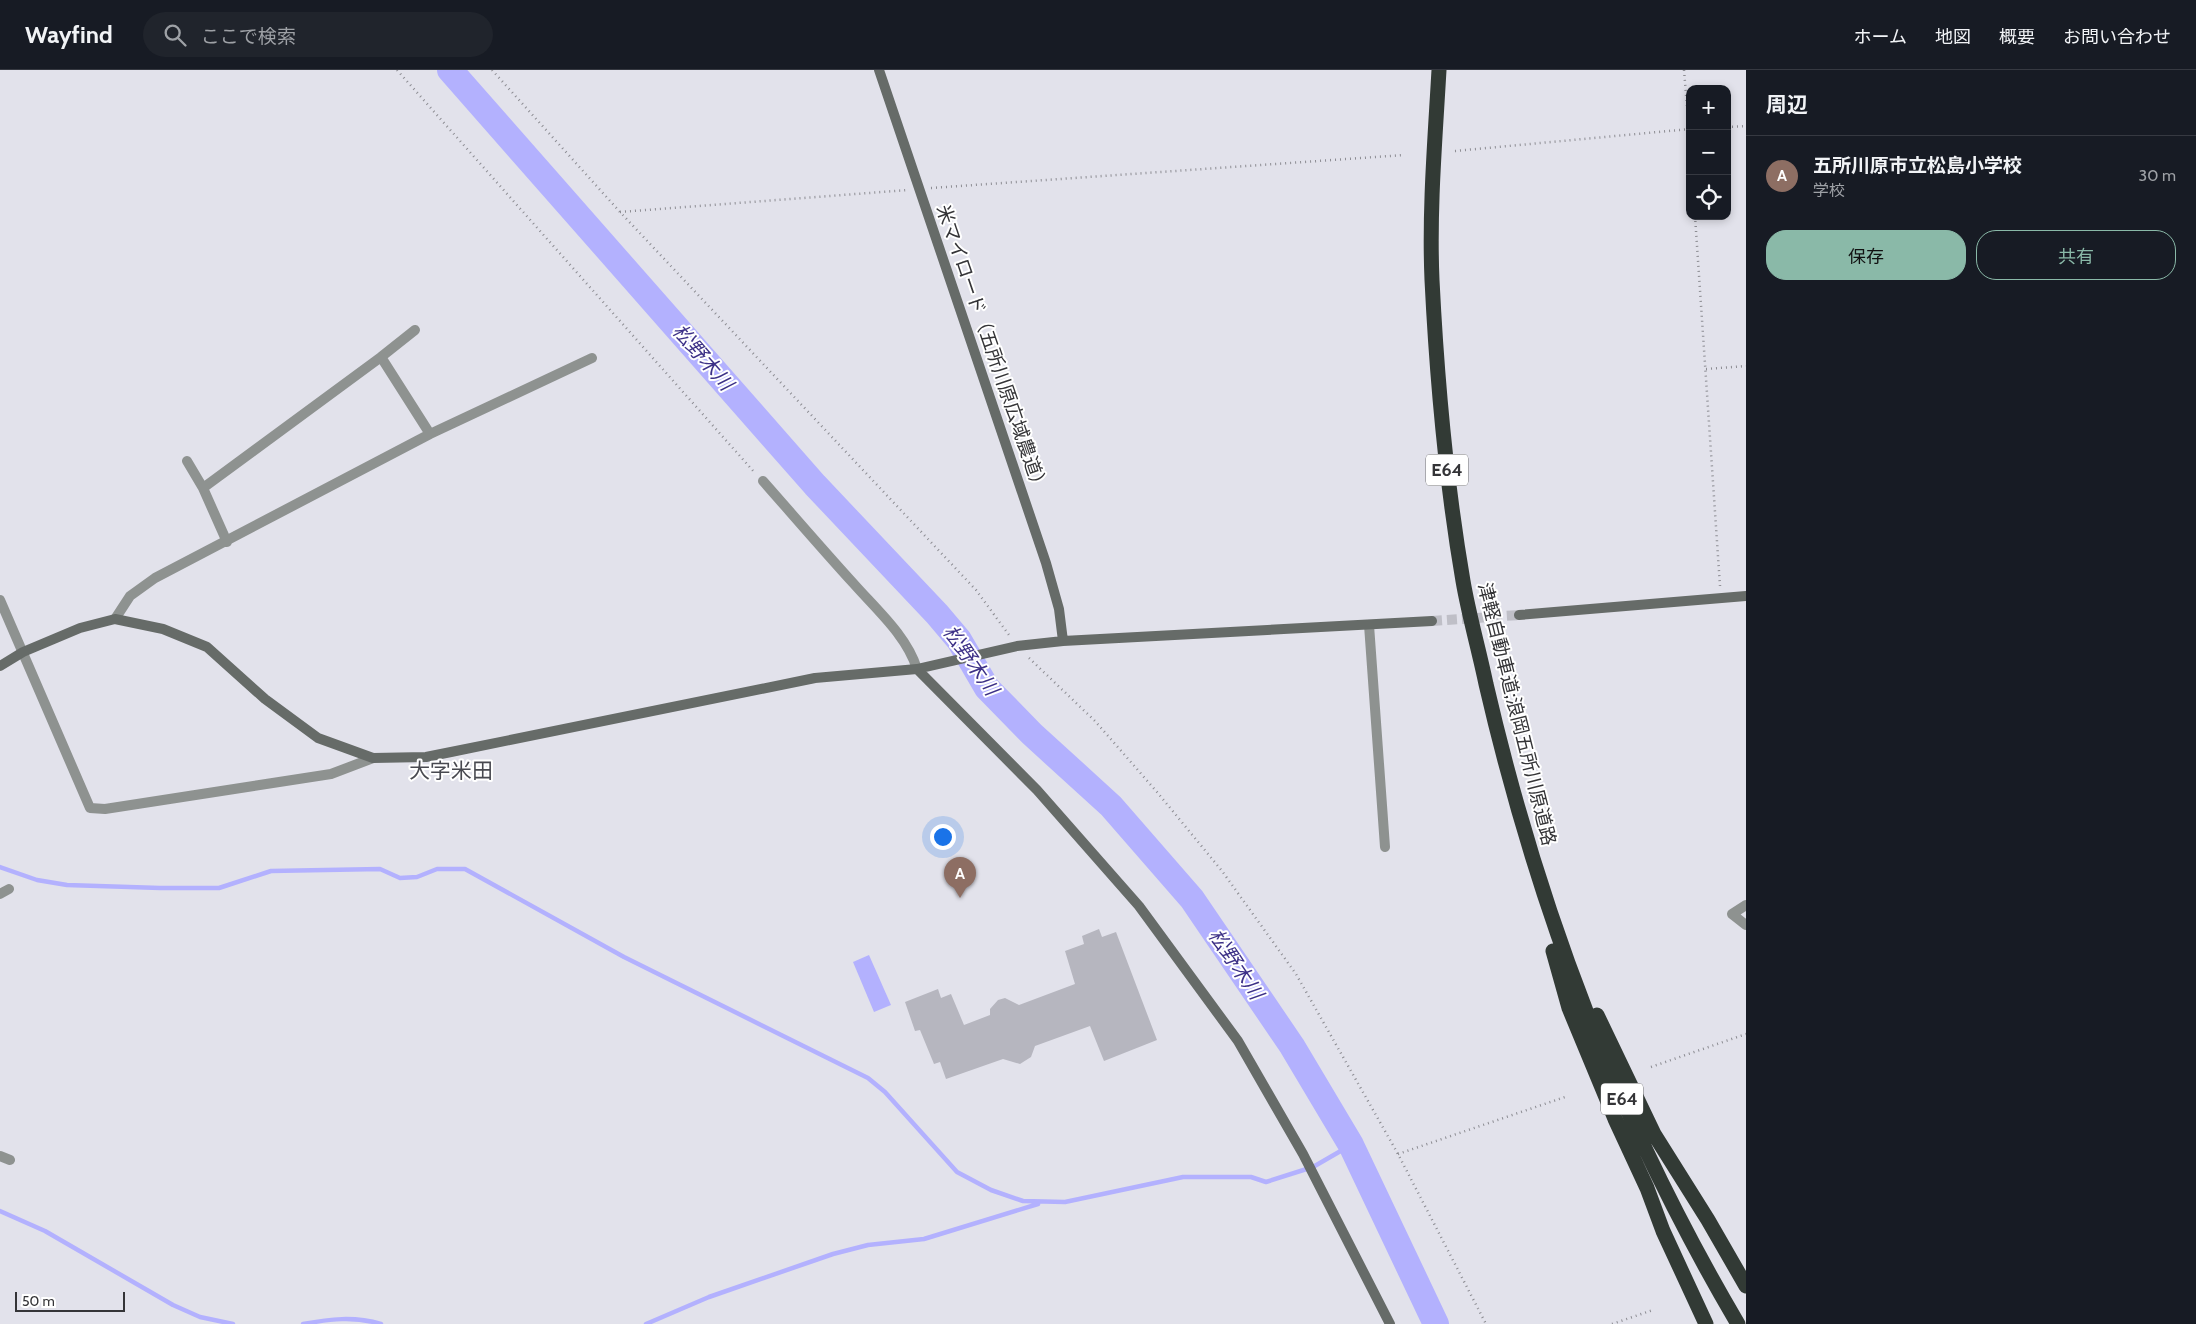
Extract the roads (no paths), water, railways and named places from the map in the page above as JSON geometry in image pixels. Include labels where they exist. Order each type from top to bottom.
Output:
[{"type":"highway","name":"津軽自動車道;浪岡五所川原道路","points":[[1439,70],[1434,164],[1432,278],[1444,449],[1463,583],[1494,716],[1532,862],[1582,1003],[1630,1116],[1702,1258],[1738,1324]]},
{"type":"highway","points":[[1532,862],[1587,995],[1654,1134],[1708,1220],[1746,1286]]},
{"type":"highway","points":[[1532,862],[1549,939],[1569,1008],[1615,1119],[1647,1188],[1663,1232],[1706,1324]]},
{"type":"street","name":"米マイロード（五所川原広域農道）","points":[[879,70],[1046,563],[1059,609],[1063,641]]},
{"type":"street","points":[[203,488],[415,330]]},
{"type":"street","points":[[381,357],[430,434]]},
{"type":"street","points":[[115,619],[130,596],[154,578],[228,542],[430,434],[592,358]]},
{"type":"street","points":[[187,460],[203,488],[228,542]]},
{"type":"street","points":[[763,481],[881,615],[909,650],[917,669],[1037,790],[1139,906],[1238,1041],[1303,1154],[1390,1324]]},
{"type":"street","points":[[1519,615],[1746,596]]},
{"type":"street","points":[[0,600],[90,808],[105,809],[332,774],[373,758],[426,757],[815,678],[917,669],[1017,646],[1063,641],[1432,621]]},
{"type":"street","points":[[0,666],[23,652],[80,628],[115,619],[163,629],[208,647],[265,699],[318,738],[373,758]]},
{"type":"street","points":[[1369,625],[1385,847]]},
{"type":"street","points":[[1746,905],[1732,914],[1746,925]]},
{"type":"water","points":[[869,955],[891,1005],[874,1012],[853,962]]},
{"type":"waterway","name":"松野木川","points":[[450,70],[815,485],[937,614],[959,640],[987,688],[1032,734],[1111,806],[1192,899],[1292,1046],[1351,1145],[1436,1324]]},
{"type":"waterway","points":[[0,867],[37,880],[67,885],[160,888],[219,888],[271,871],[380,869],[400,878],[417,877],[437,869],[465,869],[624,957],[868,1078],[885,1092],[957,1172],[991,1190],[1023,1201],[1065,1202],[1183,1177],[1251,1177],[1266,1182],[1313,1167],[1351,1145]]},
{"type":"waterway","points":[[646,1324],[709,1297],[833,1254],[868,1245],[924,1239],[1038,1204]]},
{"type":"waterway","points":[[0,1211],[45,1231],[173,1305],[200,1317],[233,1324]]},
{"type":"waterway","points":[[303,1324],[342,1319],[371,1321],[381,1324]]},
{"type":"tunnel","points":[[1432,621],[1519,615]]},
{"type":"place","name":"五所川原市立松島小学校","points":[[960,898]]},
{"type":"district","name":"大字米田","points":[[451,770]]}]
